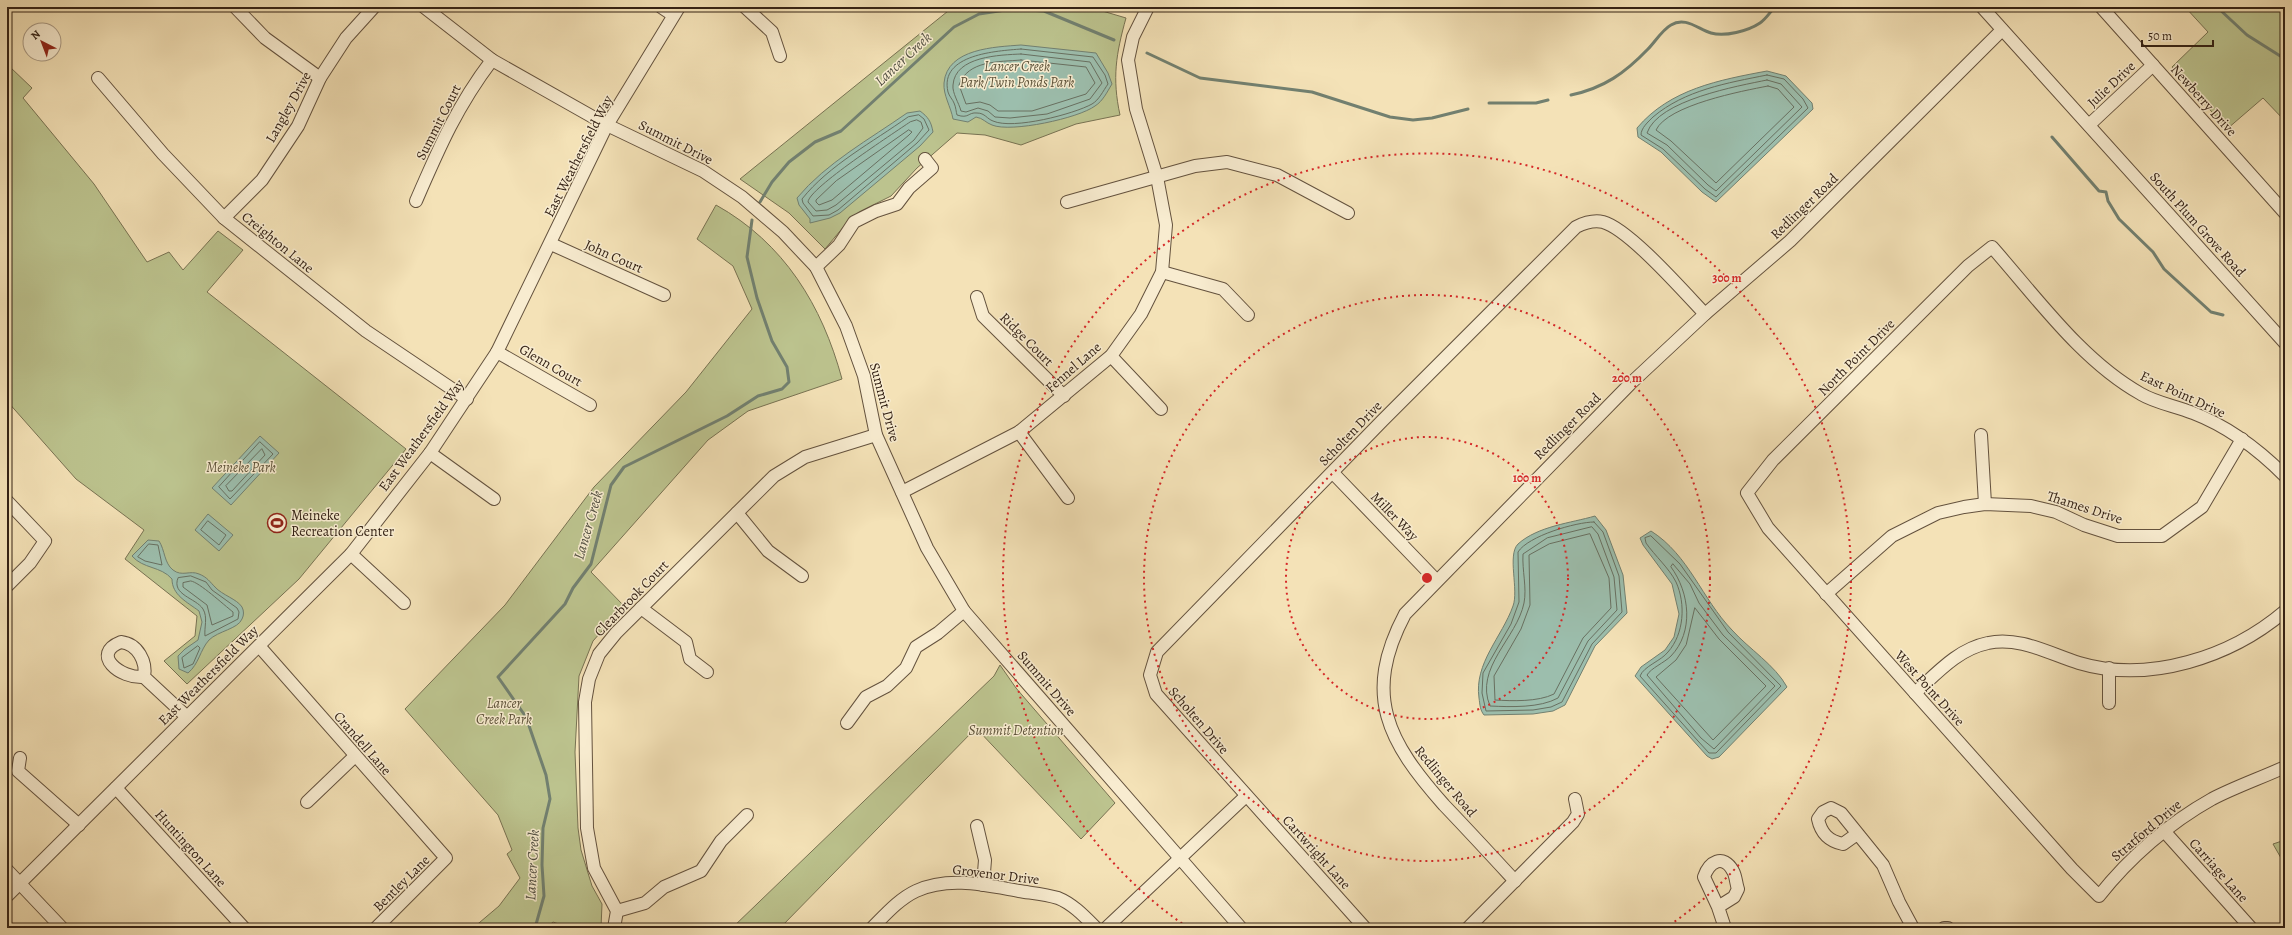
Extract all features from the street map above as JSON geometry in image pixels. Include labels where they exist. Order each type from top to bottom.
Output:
[{"type":"street","points":[[236,7],[265,38],[320,78]]},
{"type":"street","name":"Langley Drive","points":[[224,218],[262,180],[298,126],[320,78],[346,38],[374,7]]},
{"type":"street","name":"Summit Drive","points":[[424,7],[492,60],[608,125],[703,171],[742,197],[783,232],[816,268],[846,326],[864,376],[876,435],[927,548],[964,611],[1241,928]]},
{"type":"street","points":[[661,7],[676,11]]},
{"type":"street","points":[[745,7],[772,32],[780,56]]},
{"type":"street","name":"Fennel Lane","points":[[902,492],[1019,432],[1111,356],[1141,314],[1162,272],[1166,225],[1156,177],[1136,109],[1128,60],[1133,37],[1148,7]]},
{"type":"street","name":"South Plum Grove Road","points":[[1982,7],[2285,343]]},
{"type":"street","name":"Newberry Drive","points":[[2101,7],[2285,213]]},
{"type":"street","name":"East Weathersfield Way","points":[[7,896],[351,554],[430,453],[497,352],[608,125],[676,11]]},
{"type":"street","name":"Redlinger Road","points":[[1515,881],[1410,765],[1396,741],[1386,715],[1383,689],[1385,664],[1393,636],[1405,614],[1436,580],[1630,384],[1705,314],[1790,241],[2002,30]]},
{"type":"street","name":"Summit Court","points":[[416,201],[449,127],[470,90],[492,60]]},
{"type":"street","name":"Julie Drive","points":[[2088,125],[2154,66]]},
{"type":"street","name":"Creighton Lane","points":[[98,78],[163,154],[224,218],[366,331],[467,399]]},
{"type":"street","points":[[816,268],[839,245],[854,222],[876,211],[897,204],[909,188],[932,168],[925,159]]},
{"type":"street","points":[[1067,202],[1195,166],[1227,162],[1277,175],[1348,213]]},
{"type":"street","name":"Scholten Drive","points":[[1246,796],[1156,694],[1150,675],[1154,657],[1164,642],[1576,227],[1582,224],[1602,221],[1628,236],[1705,314]]},
{"type":"street","name":"John Court","points":[[551,244],[664,295]]},
{"type":"street","name":"East Point Drive","points":[[1992,247],[2094,360],[2142,395],[2194,413],[2242,439],[2268,459],[2285,476]]},
{"type":"street","name":"North Point Drive","points":[[1747,493],[1778,455],[1968,266],[1992,247]]},
{"type":"street","points":[[1162,272],[1223,290],[1248,315]]},
{"type":"street","name":"Ridge Court","points":[[977,297],[984,316],[1064,396]]},
{"type":"street","name":"Glenn Court","points":[[497,352],[590,405]]},
{"type":"street","points":[[1111,356],[1161,409]]},
{"type":"street","points":[[1019,432],[1068,498]]},
{"type":"street","name":"Clearbrook Court","points":[[617,911],[594,868],[587,828],[585,702],[589,679],[599,654],[616,633],[774,476],[805,457],[876,435]]},
{"type":"street","points":[[1980,436],[1985,504]]},
{"type":"street","name":"Thames Drive","points":[[1826,594],[1882,544],[1909,526],[1950,509],[1985,504],[2031,506],[2056,512],[2084,525],[2118,536],[2162,536],[2202,507],[2242,439]]},
{"type":"street","points":[[430,453],[494,499]]},
{"type":"street","name":"Miller Way","points":[[1333,473],[1436,580]]},
{"type":"street","name":"West Point Drive","points":[[1747,493],[1768,528],[2072,869],[2099,896]]},
{"type":"street","points":[[7,501],[45,541],[30,563],[7,586]]},
{"type":"street","points":[[736,513],[768,551],[802,576]]},
{"type":"street","points":[[351,554],[404,603]]},
{"type":"street","points":[[641,608],[686,642],[690,659],[707,672]]},
{"type":"street","points":[[847,723],[866,697],[887,686],[906,668],[916,647],[938,633],[964,611]]},
{"type":"street","points":[[1915,693],[1960,653],[1989,642],[2021,643],[2081,664],[2109,668],[2137,669],[2166,667],[2190,662],[2229,648],[2260,630],[2285,612]]},
{"type":"street","name":"Crandell Lane","points":[[259,646],[446,858]]},
{"type":"street","points":[[2109,668],[2109,704]]},
{"type":"street","points":[[144,677],[187,717]]},
{"type":"street","points":[[307,802],[355,756]]},
{"type":"street","points":[[20,758],[18,771],[79,825]]},
{"type":"street","name":"Stratford Drive","points":[[2099,896],[2116,874],[2182,817],[2214,798],[2285,767]]},
{"type":"street","name":"Huntington Lane","points":[[116,788],[244,928]]},
{"type":"street","points":[[1106,928],[1246,796]]},
{"type":"street","name":"Cartwright Lane","points":[[1246,796],[1365,928]]},
{"type":"street","points":[[1468,928],[1574,822],[1578,814],[1575,799]]},
{"type":"street","points":[[614,928],[617,911],[645,903],[664,887],[701,872],[721,841],[747,815]]},
{"type":"street","points":[[977,826],[985,860],[983,885]]},
{"type":"street","name":"Carriage Lane","points":[[2164,831],[2251,928]]},
{"type":"street","points":[[1857,834],[1882,865],[1913,928]]},
{"type":"street","name":"Bentley Lane","points":[[376,928],[446,858]]},
{"type":"street","points":[[7,870],[62,928]]},
{"type":"street","name":"Grovenor Drive","points":[[872,928],[898,902],[922,888],[948,882],[983,885],[1058,898],[1073,906],[1096,928]]},
{"type":"street","points":[[1718,907],[1725,928]]},
{"type":"green space","name":"Lancer Creek Park/Twin Ponds Park","points":[[953,7],[1089,7],[1126,18],[1116,66],[1116,89],[1120,115],[1076,124],[1021,145],[985,135],[957,133],[917,168],[891,196],[859,212],[850,219],[825,249],[789,213],[740,179]]},
{"type":"green space","points":[[2185,7],[2285,7],[2285,121],[2263,98],[2227,129],[2172,67],[2208,32]]},
{"type":"green space","name":"Meineke Park","points":[[10,67],[32,88],[23,98],[94,184],[147,262],[169,252],[183,270],[218,231],[243,250],[207,292],[406,449],[299,579],[187,684],[164,661],[195,636],[197,616],[125,559],[144,530],[76,479],[7,401],[7,70]]},
{"type":"green space","name":"Lancer Creek Park","points":[[716,205],[740,220],[762,238],[797,278],[811,301],[823,326],[834,352],[842,379],[748,411],[708,440],[591,572],[624,606],[593,641],[579,676],[575,752],[578,828],[581,850],[592,886],[602,904],[601,928],[570,928],[553,922],[546,928],[473,928],[499,906],[520,878],[507,854],[512,850],[498,815],[405,709],[505,605],[594,487],[686,392],[752,309],[733,266],[697,239]]},
{"type":"green space","name":"Summit Detention","points":[[1000,665],[1016,688],[1115,803],[1081,839],[976,728],[780,928],[732,928],[994,676]]},
{"type":"green space","points":[[2285,840],[2285,865],[2273,844]]},
{"type":"water","points":[[1021,45],[1096,53],[1108,73],[1112,84],[1103,99],[1087,111],[1045,123],[1029,126],[1001,127],[992,125],[981,118],[976,117],[968,122],[953,119],[944,88],[944,83],[947,71],[954,63],[963,56],[974,52],[999,47]]},
{"type":"water","points":[[1767,71],[1786,76],[1812,103],[1813,109],[1716,202],[1702,192],[1661,152],[1638,137],[1637,128],[1650,115],[1664,104],[1680,95],[1696,88],[1731,78]]},
{"type":"water","points":[[920,111],[929,120],[933,132],[920,146],[840,213],[830,218],[810,223],[810,219],[799,205],[797,198],[809,185],[849,152],[907,113]]},
{"type":"water","points":[[260,436],[279,453],[231,505],[212,488]]},
{"type":"water","points":[[208,514],[233,535],[219,551],[195,530]]},
{"type":"water","points":[[1595,516],[1606,530],[1623,575],[1627,613],[1595,646],[1565,705],[1553,711],[1533,714],[1484,715],[1479,698],[1481,673],[1490,650],[1513,606],[1515,591],[1513,556],[1515,549],[1518,544],[1535,533],[1555,526]]},
{"type":"water","points":[[1651,531],[1675,552],[1721,618],[1776,671],[1787,687],[1719,757],[1712,759],[1707,756],[1635,676],[1641,667],[1665,650],[1674,637],[1679,614],[1672,584],[1643,545],[1640,538]]},
{"type":"water","points":[[148,540],[159,541],[166,560],[173,570],[180,573],[196,573],[202,575],[218,590],[240,604],[244,613],[240,622],[209,640],[203,648],[195,665],[188,673],[179,669],[178,656],[198,640],[202,622],[199,611],[177,594],[172,579],[168,575],[141,563],[132,556]]},
{"type":"waterway","points":[[1571,95],[1604,84],[1622,72],[1639,58],[1671,25],[1681,22],[1691,24],[1711,33],[1729,34],[1743,31],[1755,26],[1760,23],[1775,7]]},
{"type":"waterway","points":[[2217,7],[2247,35],[2285,59]]},
{"type":"waterway","name":"Lancer Creek","points":[[760,202],[772,182],[789,162],[815,142],[841,131],[954,27],[979,14],[1012,9],[1044,11],[1114,40]]},
{"type":"waterway","points":[[1147,53],[1200,78],[1312,92],[1390,117],[1413,120],[1432,118],[1468,109]]},
{"type":"waterway","points":[[1489,103],[1536,103],[1548,100]]},
{"type":"waterway","points":[[2052,137],[2099,191],[2106,192],[2108,201],[2119,219],[2153,252],[2164,269],[2211,312],[2223,315]]},
{"type":"waterway","name":"Lancer Creek","points":[[535,928],[544,896],[542,865],[543,828],[550,799],[546,775],[526,717],[498,677],[565,604],[573,588],[591,564],[611,485],[624,467],[727,416],[758,396],[782,389],[789,382],[787,367],[772,341],[757,298],[747,257],[752,220]]},
{"type":"place","name":"Meineke Recreation Center","points":[[277,523]]}]
